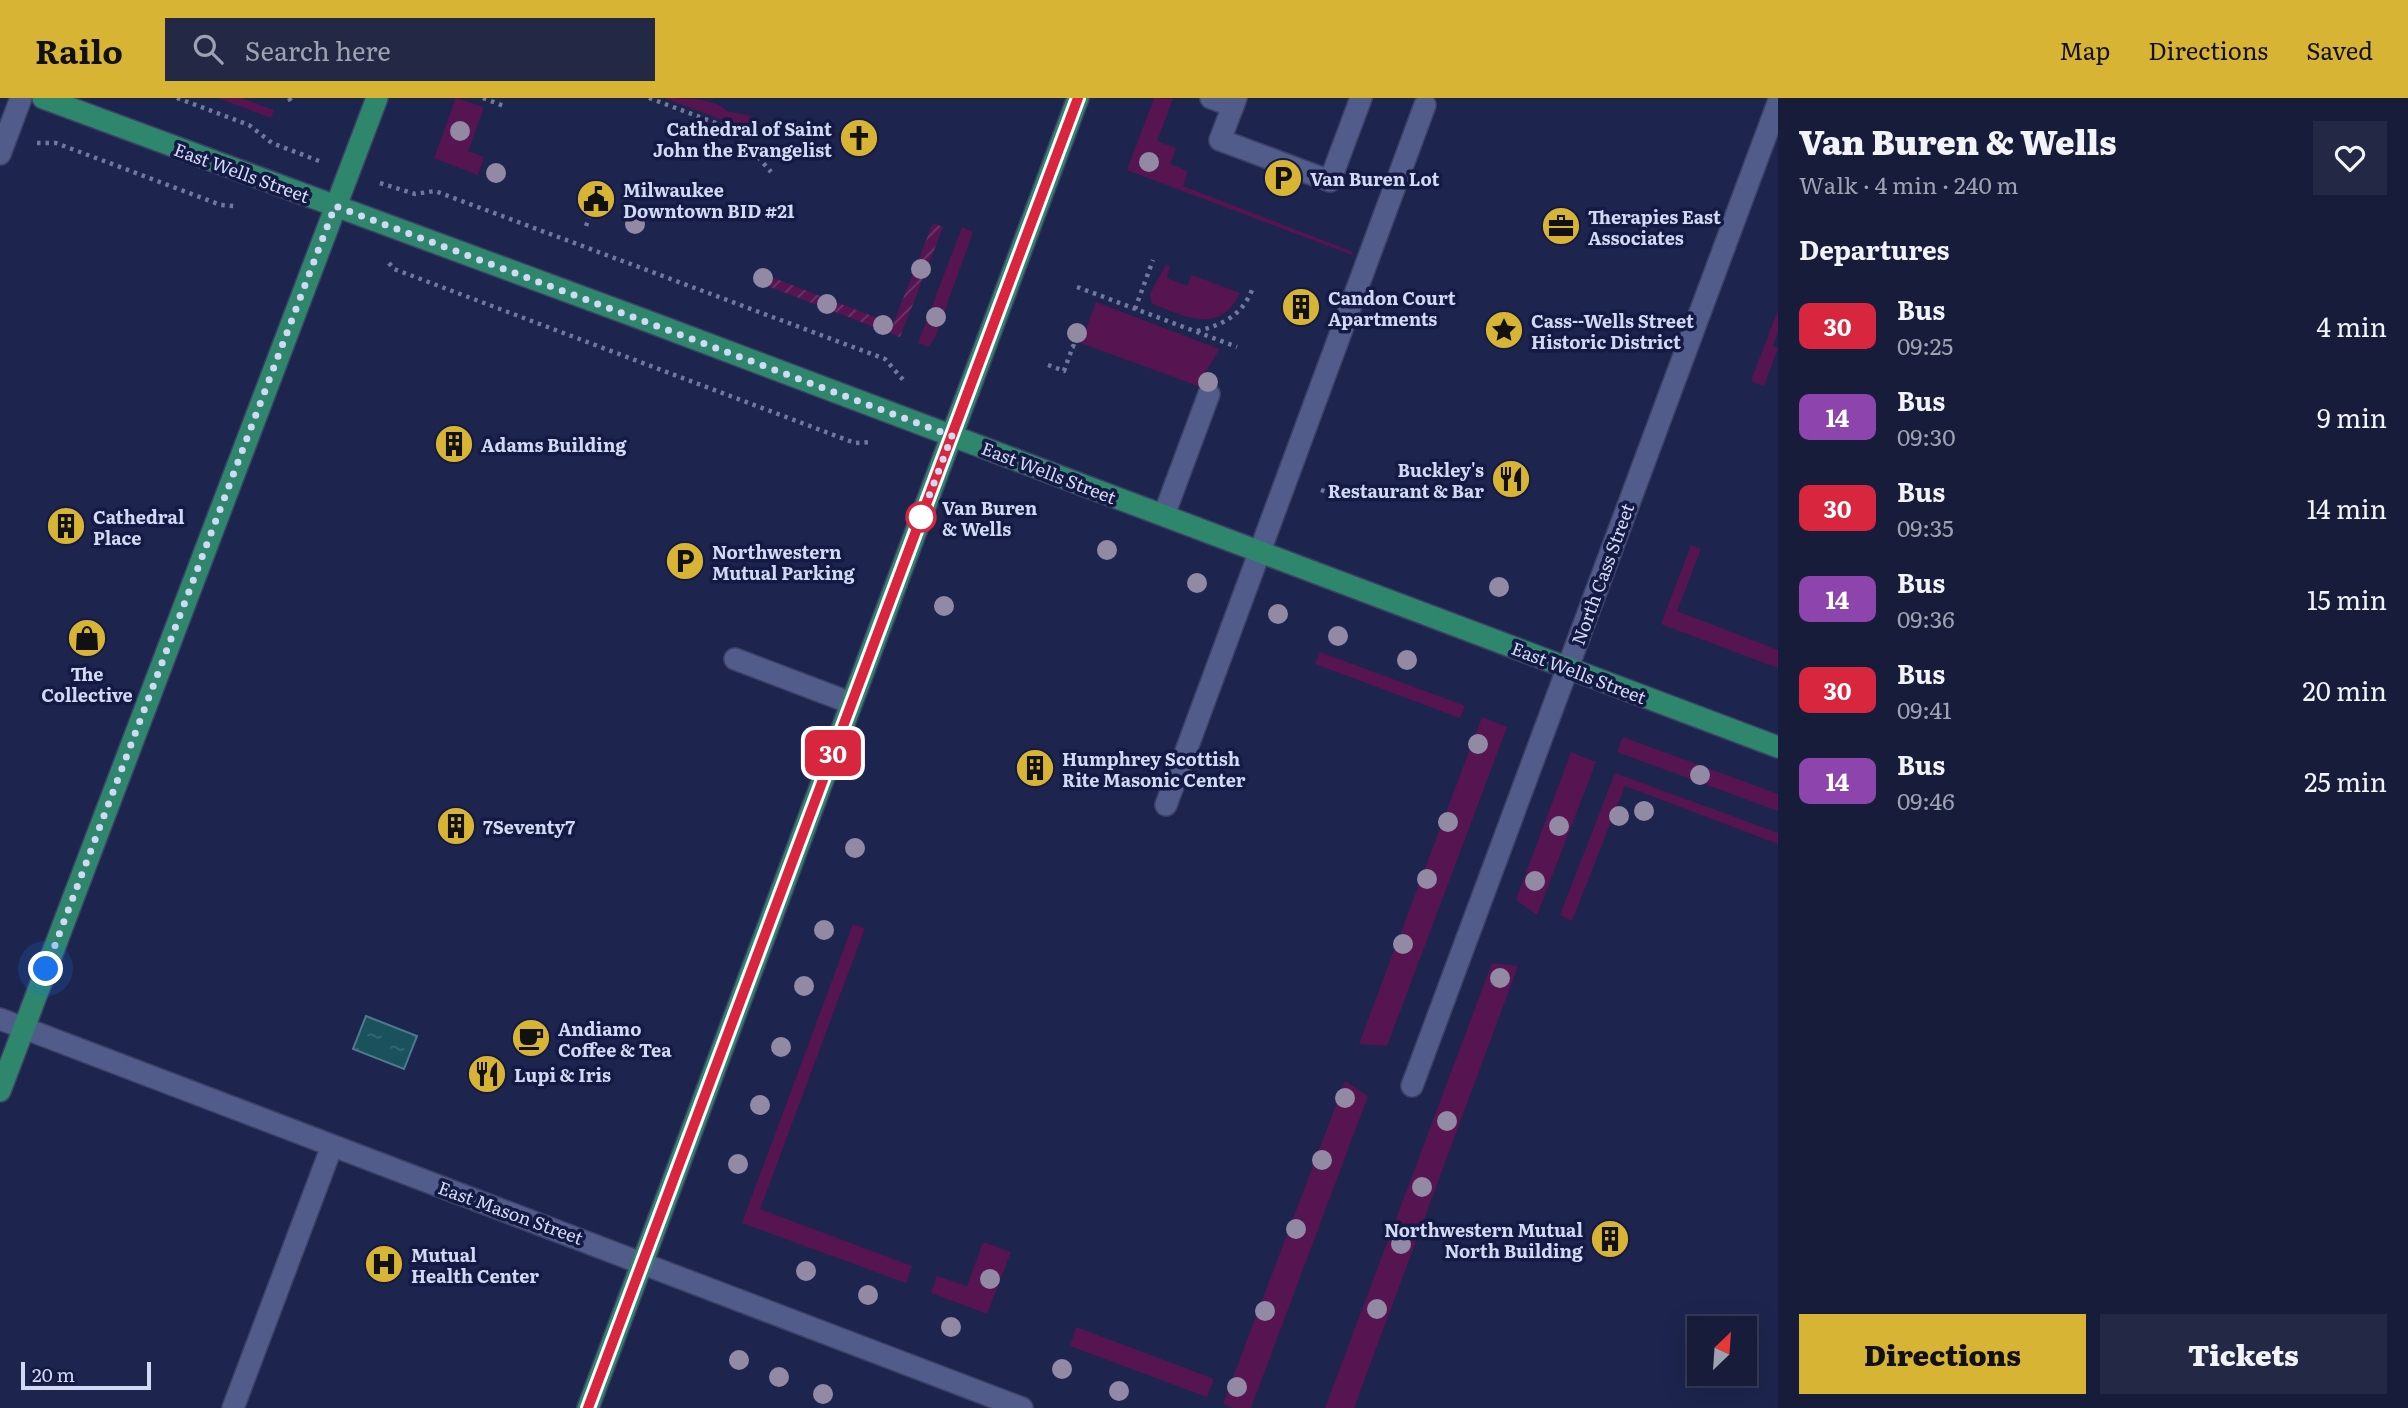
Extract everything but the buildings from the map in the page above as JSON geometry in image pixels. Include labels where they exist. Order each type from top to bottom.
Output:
[{"type":"main road","name":"East Wells Street","points":[[43,98],[1164,515],[1778,747]]},
{"type":"main road","points":[[0,1091],[377,98]]},
{"type":"main road","points":[[588,1408],[1078,98]]},
{"type":"street","points":[[0,154],[21,98]]},
{"type":"street","points":[[1212,98],[1235,102],[1220,140],[1330,181],[1362,98]]},
{"type":"street","name":"North Cass Street","points":[[1412,1086],[1778,103]]},
{"type":"street","points":[[1166,805],[1424,104]]},
{"type":"street","points":[[1164,515],[1209,394]]},
{"type":"street","points":[[735,659],[851,703]]},
{"type":"street","name":"East Mason Street","points":[[0,1019],[1021,1408]]},
{"type":"street","points":[[233,1408],[332,1146]]},
{"type":"path","points":[[177,98],[249,125],[283,148]]},
{"type":"path","points":[[483,98],[504,106]]},
{"type":"path","points":[[649,98],[742,133],[735,151],[759,155],[771,172]]},
{"type":"path","points":[[8,132],[36,143],[56,143],[221,205],[240,206]]},
{"type":"path","points":[[404,191],[415,194],[435,191],[885,359],[905,382]]},
{"type":"path","points":[[586,226],[596,200]]},
{"type":"path","points":[[385,259],[394,269],[855,443],[876,442]]},
{"type":"path","points":[[1135,309],[1153,260]]},
{"type":"path","points":[[1077,287],[1237,347]]},
{"type":"path","points":[[1196,332],[1231,318],[1245,306],[1252,290]]},
{"type":"path","points":[[1048,365],[1064,371],[1073,346],[1079,348]]},
{"type":"path","points":[[1321,490],[1338,496]]},
{"type":"shaded area","points":[[218,98],[241,98],[274,110],[271,118]]},
{"type":"shaded area","points":[[456,98],[484,107],[468,151],[484,157],[478,175],[434,158]]},
{"type":"shaded area","points":[[664,98],[707,101],[727,111],[754,117],[749,130]]},
{"type":"shaded area","points":[[1154,98],[1173,99],[1157,141],[1176,148],[1170,164],[1188,171],[1183,186],[1353,252],[1352,255],[1127,170]]},
{"type":"shaded area","points":[[933,223],[943,227],[900,337],[755,281],[758,272],[893,324]]},
{"type":"shaded area","points":[[962,227],[973,232],[936,335],[929,347],[918,343]]},
{"type":"shaded area","points":[[1166,264],[1170,267],[1167,278],[1187,286],[1192,275],[1240,293],[1232,306],[1212,319],[1189,317],[1152,304],[1150,294]]},
{"type":"shaded area","points":[[1096,302],[1219,349],[1198,386],[1081,343]]},
{"type":"shaded area","points":[[1778,310],[1778,332],[1773,346],[1778,348],[1764,386],[1752,382],[1752,378]]},
{"type":"shaded area","points":[[1691,545],[1701,549],[1677,611],[1778,650],[1778,668],[1661,624]]},
{"type":"shaded area","points":[[1320,652],[1465,706],[1460,718],[1315,664]]},
{"type":"shaded area","points":[[1482,717],[1507,727],[1387,1046],[1359,1044]]},
{"type":"shaded area","points":[[1623,737],[1778,794],[1778,811],[1617,752]]},
{"type":"shaded area","points":[[1571,752],[1596,762],[1537,915],[1516,900]]},
{"type":"shaded area","points":[[1615,773],[1778,833],[1778,844],[1625,786],[1572,921],[1560,915]]},
{"type":"shaded area","points":[[853,924],[865,928],[760,1209],[912,1266],[906,1283],[742,1223]]},
{"type":"shaded area","points":[[1492,963],[1518,966],[1354,1408],[1325,1408]]},
{"type":"shaded area","points":[[1345,1081],[1368,1096],[1251,1408],[1234,1408],[1223,1404]]},
{"type":"shaded area","points":[[983,1242],[1011,1252],[987,1314],[931,1293],[937,1276],[967,1286]]},
{"type":"shaded area","points":[[1076,1327],[1214,1379],[1207,1397],[1070,1346]]},
{"type":"water","points":[[366,1016],[417,1036],[404,1069],[353,1049]]},
{"type":"bus line","name":"30","points":[[588,1408],[1078,98]]},
{"type":"place","name":"Cathedral of Saint John the Evangelist","points":[[859,138]]},
{"type":"place","name":"Van Buren Lot","points":[[1283,178]]},
{"type":"place","name":"Milwaukee Downtown BID #21","points":[[596,199]]},
{"type":"place","name":"Therapies East Associates","points":[[1561,226]]},
{"type":"place","name":"Candon Court Apartments","points":[[1301,307]]},
{"type":"place","name":"Cass--Wells Street Historic District","points":[[1504,330]]},
{"type":"place","name":"Adams Building","points":[[454,444]]},
{"type":"place","name":"Buckley's Restaurant & Bar","points":[[1511,479]]},
{"type":"place","name":"Van Buren & Wells","points":[[921,517]]},
{"type":"place","name":"Cathedral Place","points":[[66,526]]},
{"type":"place","name":"Northwestern Mutual Parking","points":[[685,561]]},
{"type":"place","name":"The Collective","points":[[87,638]]},
{"type":"place","name":"Humphrey Scottish Rite Masonic Center","points":[[1035,768]]},
{"type":"place","name":"7Seventy7","points":[[456,826]]},
{"type":"place","name":"Andiamo Coffee & Tea","points":[[531,1038]]},
{"type":"place","name":"Lupi & Iris","points":[[487,1074]]},
{"type":"place","name":"Northwestern Mutual North Building","points":[[1610,1239]]},
{"type":"place","name":"Mutual Health Center","points":[[384,1264]]},
{"type":"route","points":[[46,969],[335,206],[952,436],[921,517]]}]
